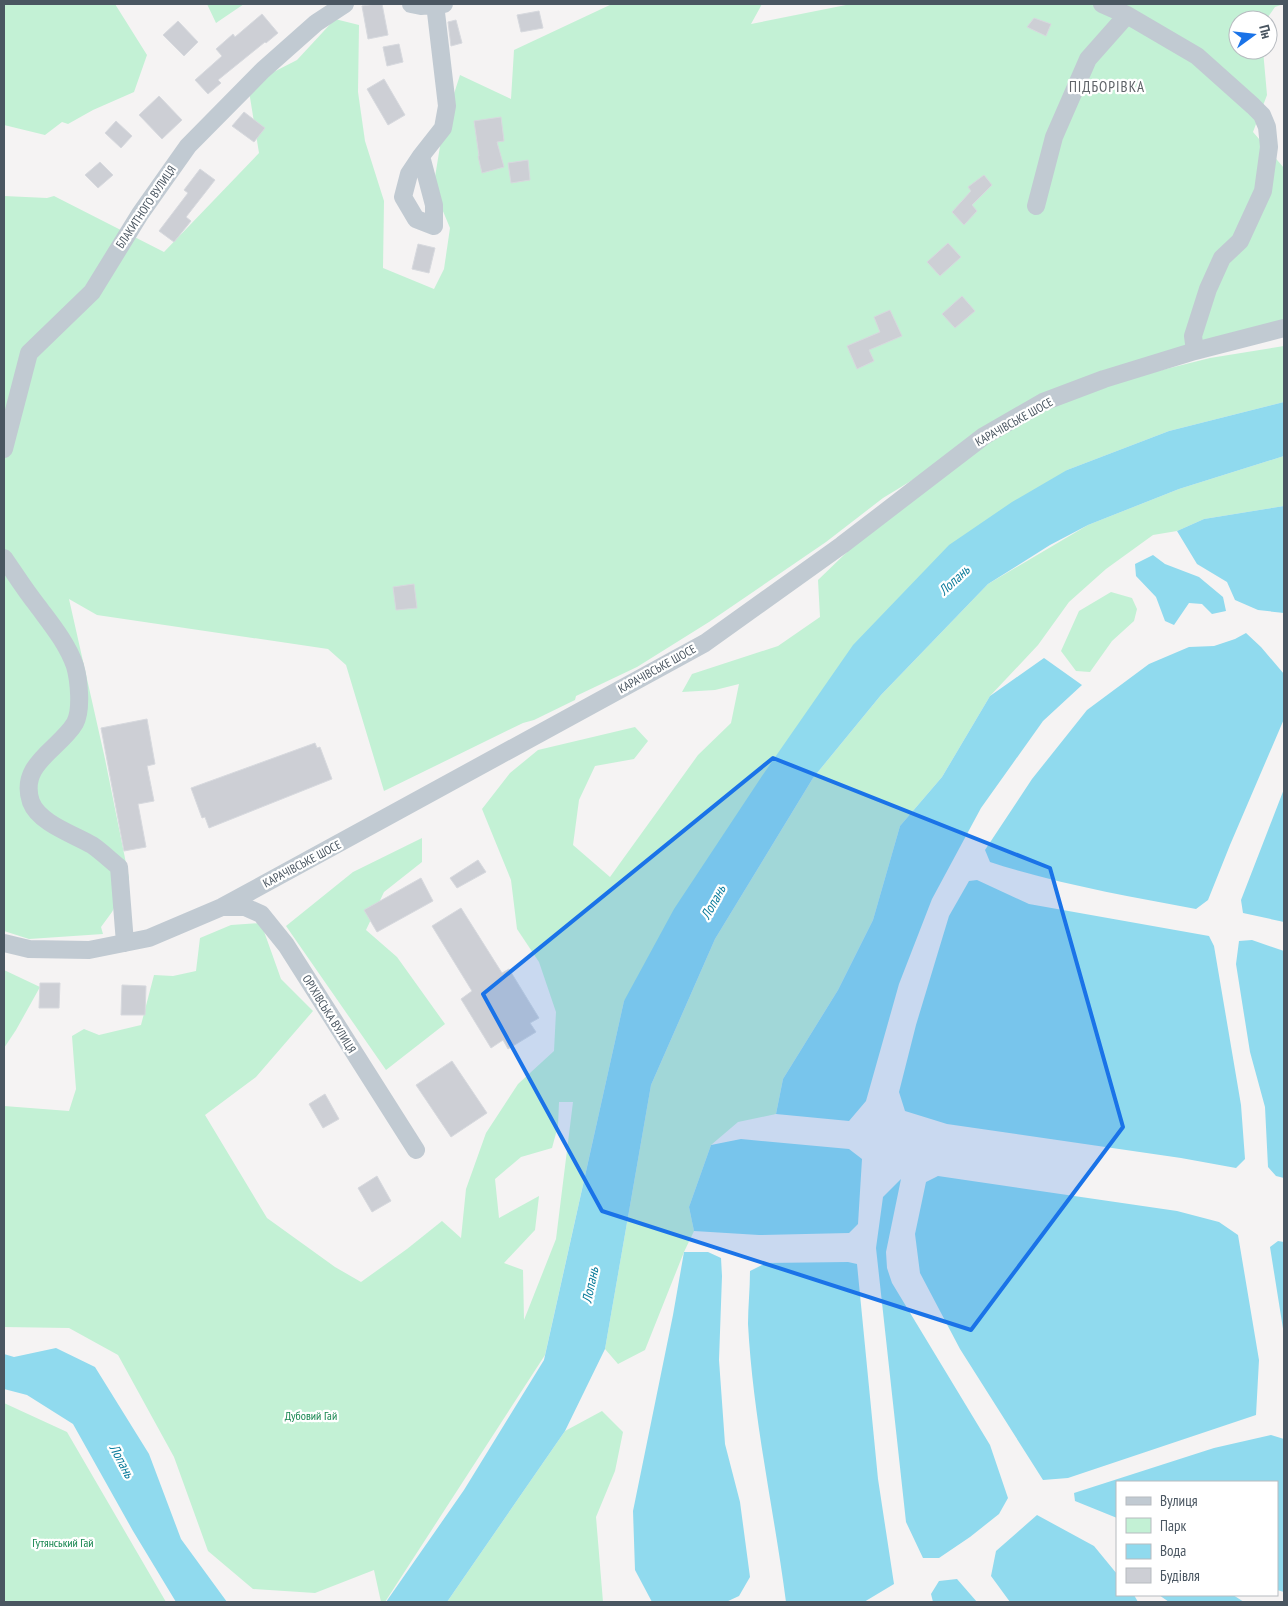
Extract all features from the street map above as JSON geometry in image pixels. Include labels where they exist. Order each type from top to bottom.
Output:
[{"type":"street","name":"БЛАКИТНОГО ВУЛИЦЯ","points":[[4,449],[29,353],[92,292],[140,214],[188,146],[263,70],[316,23],[345,4]]},
{"type":"street","points":[[411,4],[421,6],[439,4],[439,49],[447,106],[443,128],[421,156]]},
{"type":"street","points":[[1102,4],[1127,15],[1197,56],[1224,78],[1262,115],[1267,127],[1269,147],[1263,191],[1240,241],[1222,258],[1208,289],[1193,336],[1196,351]]},
{"type":"street","points":[[1036,206],[1054,136],[1088,60],[1127,15]]},
{"type":"street","name":"КАРАЧІВСЬКЕ ШОСЕ","points":[[4,943],[29,949],[89,950],[150,938],[222,907],[705,643],[842,545],[984,436],[1043,402],[1104,379],[1196,351],[1284,328]]},
{"type":"street","points":[[4,558],[36,604],[59,632],[75,667],[80,706],[75,723],[42,757],[32,773],[29,791],[32,803],[41,817],[93,846],[119,867],[125,943]]},
{"type":"street","name":"ОРІХІВСЬКА ВУЛИЦЯ","points":[[222,907],[245,907],[261,914],[286,945],[416,1150]]},
{"type":"highlighted area","points":[[773,758],[1050,868],[1123,1127],[971,1330],[602,1211],[483,994]]},
{"type":"green space","points":[[4,4],[115,4],[147,55],[134,92],[93,110],[68,124],[62,122],[45,135],[4,125]]},
{"type":"green space","points":[[207,4],[244,4],[216,23]]},
{"type":"green space","name":"Дубовий Гай","points":[[612,4],[762,4],[751,24],[851,4],[1284,4],[1275,7],[1273,10],[1228,10],[1228,60],[1264,60],[1267,95],[1253,132],[1284,168],[1284,321],[1122,380],[1210,358],[1284,346],[1284,402],[1169,431],[1067,470],[624,1001],[545,1355],[385,1602],[381,1602],[374,1570],[315,1593],[253,1589],[208,1551],[174,1457],[118,1355],[69,1328],[4,1327],[4,1106],[69,1111],[76,1089],[72,1036],[84,1029],[99,1035],[141,1025],[154,975],[173,976],[196,971],[200,938],[231,925],[261,923],[281,979],[313,1011],[256,1077],[205,1115],[267,1218],[335,1267],[361,1282],[442,1221],[461,1238],[466,1189],[486,1133],[518,1084],[554,1051],[556,1012],[539,962],[517,929],[511,880],[482,809],[510,773],[538,750],[635,727],[648,741],[634,759],[595,766],[579,800],[573,845],[610,877],[698,755],[731,723],[739,684],[715,690],[682,692],[692,674],[778,646],[820,617],[818,580],[902,499],[991,432],[883,498],[826,542],[709,622],[637,667],[576,696],[575,700],[534,720],[523,723],[384,791],[346,665],[328,649],[97,615],[69,599],[105,759],[129,878],[112,912],[101,927],[103,934],[29,939],[4,931],[4,196],[47,198],[54,196],[164,252],[259,153],[248,85],[297,60],[335,19],[359,25],[358,92],[365,141],[384,201],[383,268],[434,289],[444,269],[450,228],[440,204],[435,177],[443,128],[460,75],[511,99],[514,50]],"holes":[[[559,1102],[573,1102],[556,1239],[524,1320],[523,1270],[504,1263],[535,1230],[539,1196],[499,1218],[495,1179],[521,1157],[552,1148],[558,1126]]]},
{"type":"green space","points":[[1284,456],[1284,506],[1204,519],[1177,531],[1153,535],[1106,569],[1069,602],[1038,645],[990,696],[942,777],[900,826],[873,920],[838,990],[783,1079],[776,1114],[738,1122],[711,1145],[689,1207],[694,1231],[645,1350],[618,1364],[605,1349],[651,1085],[715,939],[813,778],[881,695],[988,584],[1088,525],[1179,489]]},
{"type":"green space","points":[[1111,592],[1132,598],[1137,609],[1134,621],[1112,641],[1090,672],[1076,671],[1061,651],[1079,611]]},
{"type":"green space","points":[[422,838],[422,862],[384,892],[366,930],[397,957],[445,1024],[386,1070],[286,926],[353,872]]},
{"type":"green space","points":[[4,970],[40,987],[4,1048]]},
{"type":"green space","name":"Гутянський Гай","points":[[4,1403],[67,1432],[166,1602],[4,1602]]},
{"type":"green space","points":[[602,1411],[623,1432],[615,1471],[596,1517],[603,1602],[447,1602],[565,1431]]},
{"type":"water","name":"Лопань","points":[[1284,402],[1284,456],[1179,489],[1088,525],[1050,545],[988,584],[881,695],[813,778],[715,939],[651,1085],[605,1349],[565,1431],[447,1602],[386,1602],[464,1490],[544,1360],[624,1001],[674,909],[762,776],[853,645],[949,545],[1012,502],[1067,470],[1169,431]]},
{"type":"water","points":[[1284,506],[1284,613],[1258,610],[1235,600],[1227,582],[1197,564],[1177,531],[1204,519]]},
{"type":"water","points":[[1153,555],[1165,564],[1199,577],[1223,597],[1226,611],[1212,614],[1202,604],[1189,603],[1174,625],[1165,621],[1156,597],[1136,576],[1135,564]]},
{"type":"water","points":[[1246,633],[1284,674],[1284,719],[1208,900],[1196,909],[1066,883],[990,862],[985,850],[1032,779],[1087,710],[1149,664],[1189,647],[1214,646]]},
{"type":"water","points":[[1044,658],[1082,685],[1043,721],[981,808],[932,899],[899,984],[866,1101],[849,1121],[776,1114],[783,1079],[838,990],[873,920],[900,826],[942,777],[990,696]]},
{"type":"water","points":[[1284,789],[1284,922],[1243,913],[1241,900]]},
{"type":"water","points":[[977,880],[1029,904],[1209,936],[1214,946],[1241,1105],[1245,1159],[1236,1168],[1181,1158],[947,1124],[905,1111],[899,1092],[916,1025],[949,916],[969,881]]},
{"type":"water","points":[[1252,940],[1284,951],[1284,1178],[1276,1176],[1268,1167],[1265,1107],[1250,1052],[1236,964],[1239,941]]},
{"type":"water","points":[[741,1139],[849,1149],[862,1159],[858,1224],[849,1233],[759,1235],[694,1231],[689,1207],[711,1145]]},
{"type":"water","points":[[938,1176],[1177,1211],[1219,1222],[1238,1235],[1259,1360],[1256,1415],[1068,1478],[1043,1480],[960,1349],[920,1273],[915,1234],[926,1182]]},
{"type":"water","points":[[901,1179],[886,1252],[887,1268],[892,1283],[990,1445],[1008,1498],[999,1514],[939,1558],[923,1558],[906,1522],[876,1248],[883,1197]]},
{"type":"water","points":[[1278,1241],[1284,1242],[1284,1335],[1270,1247]]},
{"type":"water","points":[[684,1252],[708,1252],[721,1258],[719,1360],[725,1444],[740,1502],[750,1577],[739,1596],[726,1602],[652,1602],[635,1570],[633,1511]]},
{"type":"water","points":[[848,1262],[857,1264],[878,1479],[894,1584],[864,1602],[786,1602],[754,1394],[748,1324],[750,1271],[766,1263]]},
{"type":"water","name":"Лопань","points":[[56,1348],[95,1367],[149,1454],[181,1539],[227,1602],[176,1602],[133,1531],[73,1424],[27,1395],[4,1389],[4,1354],[14,1357]]},
{"type":"water","points":[[1271,1435],[1284,1439],[1284,1592],[1278,1590],[1278,1481],[1116,1481],[1116,1518],[1075,1501],[1074,1493],[1214,1448]]},
{"type":"water","points":[[1037,1515],[1094,1546],[1116,1573],[1116,1596],[1135,1596],[1138,1602],[1010,1602],[991,1576],[996,1551]]},
{"type":"water","points":[[957,1579],[977,1602],[933,1602],[931,1594],[939,1581]]},
{"type":"water","points":[[1160,1596],[1235,1596],[1244,1602],[1169,1602]]},
{"type":"building","points":[[382,4],[388,35],[368,39],[362,6]]},
{"type":"building","points":[[539,11],[543,28],[521,32],[517,15]]},
{"type":"building","points":[[262,14],[278,33],[218,80],[221,83],[208,94],[195,80],[222,56],[216,49],[233,34],[235,37]]},
{"type":"building","points":[[1034,18],[1051,24],[1046,36],[1027,27]]},
{"type":"building","points":[[456,20],[462,43],[451,46],[448,22]]},
{"type":"building","points":[[178,21],[198,42],[184,56],[163,35]]},
{"type":"building","points":[[399,44],[403,62],[387,66],[383,47]]},
{"type":"building","points":[[384,79],[405,115],[388,125],[367,89]]},
{"type":"building","points":[[159,96],[182,120],[162,139],[139,115]]},
{"type":"building","points":[[244,112],[265,128],[254,142],[232,126]]},
{"type":"building","points":[[501,117],[504,141],[497,142],[504,167],[482,173],[474,121]]},
{"type":"building","points":[[116,121],[132,136],[121,148],[105,133]]},
{"type":"building","points":[[528,160],[530,180],[511,183],[508,163]]},
{"type":"building","points":[[100,162],[113,175],[98,188],[85,175]]},
{"type":"building","points":[[200,169],[215,180],[186,217],[191,221],[174,242],[159,231],[188,193],[184,190]]},
{"type":"building","points":[[984,175],[992,185],[972,205],[977,211],[964,225],[952,212],[971,191],[968,187]]},
{"type":"building","points":[[948,243],[961,257],[940,276],[927,262]]},
{"type":"building","points":[[418,244],[435,248],[429,273],[412,269]]},
{"type":"building","points":[[962,296],[975,311],[955,328],[942,314]]},
{"type":"building","points":[[890,310],[902,336],[869,350],[874,361],[857,369],[847,346],[880,332],[874,317]]},
{"type":"building","points":[[414,584],[417,608],[396,610],[393,587]]},
{"type":"building","points":[[147,719],[155,764],[147,766],[154,801],[138,804],[146,847],[124,851],[101,728]]},
{"type":"building","points":[[315,743],[317,748],[320,747],[332,779],[209,828],[205,817],[202,818],[191,788]]},
{"type":"building","points":[[478,860],[486,872],[457,888],[450,878]]},
{"type":"building","points":[[421,878],[433,901],[377,932],[364,910]]},
{"type":"building","points":[[461,908],[502,973],[509,969],[539,1018],[530,1023],[536,1032],[508,1049],[503,1040],[491,1048],[461,999],[472,991],[432,926]]},
{"type":"building","points":[[40,983],[60,983],[59,1008],[39,1008]]},
{"type":"building","points":[[122,985],[146,986],[145,1015],[121,1015]]},
{"type":"building","points":[[452,1061],[487,1113],[451,1137],[416,1085]]},
{"type":"building","points":[[325,1094],[339,1119],[323,1128],[309,1104]]},
{"type":"building","points":[[377,1176],[391,1201],[372,1212],[358,1188]]},
{"type":"district","name":"ПІДБОРІВКА","points":[[1107,87]]}]
